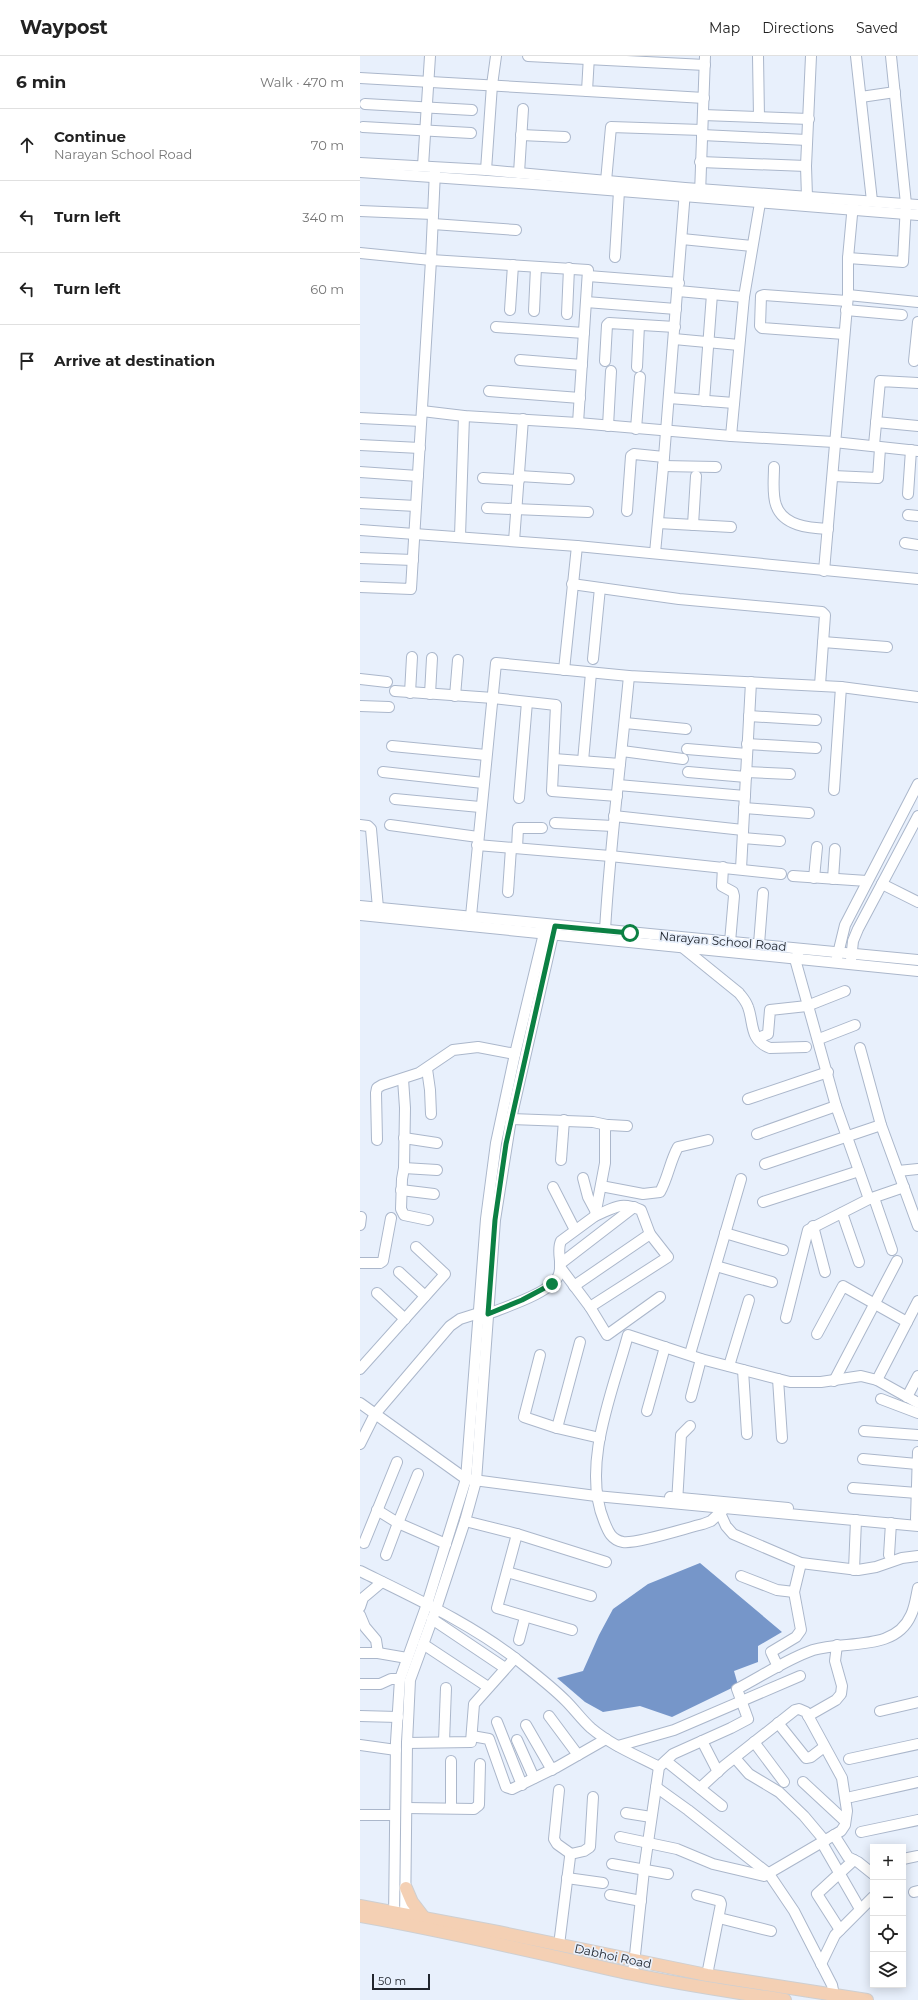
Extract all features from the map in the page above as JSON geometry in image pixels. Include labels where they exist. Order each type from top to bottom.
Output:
[{"type":"main road","points":[[406,1888],[415,1906],[426,1919]]},
{"type":"main road","name":"Dabhoi Road","points":[[360,1906],[480,1939],[633,1974],[701,1987],[785,2000]]},
{"type":"main road","name":"Dabhoi Road","points":[[360,1916],[426,1919],[707,1975],[835,1998],[867,2000]]},
{"type":"street","points":[[423,166],[427,81],[430,56]]},
{"type":"street","points":[[486,170],[492,85],[496,56]]},
{"type":"street","points":[[528,56],[705,61],[700,193]]},
{"type":"street","points":[[758,56],[759,117]]},
{"type":"street","points":[[807,197],[806,166],[811,56]]},
{"type":"street","points":[[856,56],[872,201]]},
{"type":"street","points":[[848,258],[904,262],[906,209],[891,56]]},
{"type":"street","points":[[587,90],[589,58]]},
{"type":"street","points":[[360,78],[704,98]]},
{"type":"street","points":[[861,96],[894,92]]},
{"type":"street","points":[[365,104],[472,110]]},
{"type":"street","points":[[519,173],[523,109]]},
{"type":"street","points":[[703,115],[808,119]]},
{"type":"street","points":[[363,127],[471,133]]},
{"type":"street","points":[[606,181],[611,127],[807,140]]},
{"type":"street","points":[[521,135],[565,137]]},
{"type":"street","points":[[700,162],[806,166]]},
{"type":"street","points":[[360,163],[423,166],[435,172],[619,191],[685,192],[853,199],[872,201],[906,209],[918,215]]},
{"type":"street","points":[[360,172],[486,170],[606,181],[685,192]]},
{"type":"street","points":[[360,587],[410,590],[422,416],[435,172]]},
{"type":"street","points":[[615,257],[619,191]]},
{"type":"street","points":[[655,554],[664,462],[685,192]]},
{"type":"street","points":[[700,193],[760,203],[852,210],[906,209],[918,205]]},
{"type":"street","points":[[824,571],[847,302],[848,258],[853,199]]},
{"type":"street","points":[[731,436],[744,297],[760,203]]},
{"type":"street","points":[[360,211],[516,230]]},
{"type":"street","points":[[682,239],[752,246]]},
{"type":"street","points":[[360,253],[431,260],[588,270],[578,423]]},
{"type":"street","points":[[510,310],[512,265]]},
{"type":"street","points":[[534,311],[536,266]]},
{"type":"street","points":[[567,314],[569,268]]},
{"type":"street","points":[[588,276],[678,287],[712,294],[744,297]]},
{"type":"street","points":[[704,400],[712,294]]},
{"type":"street","points":[[844,334],[762,328],[760,326],[761,296],[764,295],[847,302],[918,302]]},
{"type":"street","points":[[586,302],[676,309]]},
{"type":"street","points":[[847,302],[902,315]]},
{"type":"street","points":[[914,361],[918,322]]},
{"type":"street","points":[[605,361],[607,324],[675,327]]},
{"type":"street","points":[[636,429],[639,325]]},
{"type":"street","points":[[496,327],[584,333]]},
{"type":"street","points":[[674,339],[739,345]]},
{"type":"street","points":[[520,360],[582,365]]},
{"type":"street","points":[[608,426],[611,371]]},
{"type":"street","points":[[833,476],[878,478],[876,422],[880,381],[918,384]]},
{"type":"street","points":[[489,391],[580,398]]},
{"type":"street","points":[[668,398],[734,403]]},
{"type":"street","points":[[460,536],[464,416]]},
{"type":"street","points":[[360,418],[464,416],[523,419],[636,429],[834,442],[914,450],[908,494]]},
{"type":"street","points":[[514,541],[523,419]]},
{"type":"street","points":[[876,422],[918,426]]},
{"type":"street","points":[[360,445],[420,448]]},
{"type":"street","points":[[627,511],[631,456],[634,454],[664,462],[716,467]]},
{"type":"street","points":[[774,467],[775,499],[781,512],[793,523],[801,526],[828,529]]},
{"type":"street","points":[[360,472],[418,476]]},
{"type":"street","points":[[693,525],[696,476]]},
{"type":"street","points":[[483,478],[569,479]]},
{"type":"street","points":[[360,503],[416,506]]},
{"type":"street","points":[[487,508],[588,512]]},
{"type":"street","points":[[658,523],[731,527]]},
{"type":"street","points":[[360,530],[460,536],[577,546],[918,579]]},
{"type":"street","points":[[905,543],[918,545]]},
{"type":"street","points":[[564,670],[577,546]]},
{"type":"street","points":[[360,558],[413,560]]},
{"type":"street","points":[[572,584],[679,599],[822,612],[825,615],[820,685]]},
{"type":"street","points":[[593,659],[600,588]]},
{"type":"street","points":[[823,642],[887,647]]},
{"type":"street","points":[[410,693],[412,657]]},
{"type":"street","points":[[430,694],[432,658]]},
{"type":"street","points":[[455,696],[458,660]]},
{"type":"street","points":[[360,914],[470,921],[480,807],[496,663],[629,676],[820,685],[918,697]]},
{"type":"street","points":[[583,761],[591,672]]},
{"type":"street","points":[[605,930],[613,821],[622,751],[629,676]]},
{"type":"street","points":[[360,679],[388,682]]},
{"type":"street","points":[[741,869],[751,682]]},
{"type":"street","points":[[834,790],[841,687]]},
{"type":"street","points":[[395,691],[493,698],[556,705],[552,791],[617,796]]},
{"type":"street","points":[[519,798],[527,702]]},
{"type":"street","points":[[360,706],[390,707]]},
{"type":"street","points":[[749,716],[816,720]]},
{"type":"street","points":[[625,723],[686,729]]},
{"type":"street","points":[[392,746],[486,755]]},
{"type":"street","points":[[622,751],[685,754],[747,749],[816,748]]},
{"type":"street","points":[[554,759],[620,764]]},
{"type":"street","points":[[383,772],[483,783]]},
{"type":"street","points":[[688,772],[790,774]]},
{"type":"street","points":[[837,957],[845,925],[918,784]]},
{"type":"street","points":[[618,785],[745,796]]},
{"type":"street","points":[[395,799],[480,807]]},
{"type":"street","points":[[744,808],[810,812]]},
{"type":"street","points":[[851,958],[858,929],[918,816]]},
{"type":"street","points":[[555,823],[613,821],[743,834],[780,841]]},
{"type":"street","points":[[360,825],[368,826],[371,829],[378,908]]},
{"type":"street","points":[[390,825],[514,848],[723,867],[781,874]]},
{"type":"street","points":[[508,892],[518,828],[542,828]]},
{"type":"street","points":[[814,878],[817,847]]},
{"type":"street","points":[[833,879],[835,848]]},
{"type":"street","points":[[723,867],[722,886],[733,892],[734,896],[730,942]]},
{"type":"street","points":[[793,876],[867,882]]},
{"type":"street","points":[[882,884],[918,902]]},
{"type":"street","points":[[759,944],[763,893]]},
{"type":"street","name":"Narayan School Road","points":[[360,906],[470,921],[550,929],[605,930],[759,944],[802,949],[837,957]]},
{"type":"street","points":[[550,929],[795,959],[837,957],[918,960]]},
{"type":"street","points":[[484,1313],[486,1219],[495,1151],[515,1054],[550,929]]},
{"type":"street","points":[[400,1918],[395,1815],[396,1750],[400,1678],[407,1658],[432,1606],[465,1521],[471,1476],[484,1313],[495,1220],[511,1119],[550,929]]},
{"type":"street","points":[[680,946],[739,993],[746,1001],[752,1028],[764,1046],[770,1048],[806,1047]]},
{"type":"street","points":[[802,949],[795,959],[807,1006],[819,1039],[836,1106],[859,1171],[892,1250]]},
{"type":"street","points":[[851,958],[918,971]]},
{"type":"street","points":[[758,1038],[766,1037],[768,1034],[770,1010],[807,1006],[845,991]]},
{"type":"street","points":[[819,1039],[855,1025]]},
{"type":"street","points":[[378,1140],[377,1088],[427,1069],[453,1050],[478,1047],[515,1054]]},
{"type":"street","points":[[860,1048],[881,1125],[918,1226]]},
{"type":"street","points":[[427,1069],[431,1114]]},
{"type":"street","points":[[748,1099],[828,1072]]},
{"type":"street","points":[[403,1078],[404,1168],[402,1179],[401,1210],[404,1215],[428,1220]]},
{"type":"street","points":[[757,1134],[836,1106]]},
{"type":"street","points":[[511,1119],[564,1120],[627,1126]]},
{"type":"street","points":[[561,1160],[564,1120]]},
{"type":"street","points":[[595,1214],[606,1157],[607,1125]]},
{"type":"street","points":[[765,1164],[847,1138],[881,1125]]},
{"type":"street","points":[[404,1138],[437,1143]]},
{"type":"street","points":[[601,1186],[643,1194],[660,1192],[664,1185],[674,1153],[678,1147],[708,1140]]},
{"type":"street","points":[[404,1168],[437,1170]]},
{"type":"street","points":[[898,1171],[918,1169]]},
{"type":"street","points":[[763,1202],[859,1171]]},
{"type":"street","points":[[583,1178],[588,1197],[595,1214]]},
{"type":"street","points":[[690,1354],[741,1179]]},
{"type":"street","points":[[553,1187],[575,1230]]},
{"type":"street","points":[[786,1318],[808,1230],[813,1226],[871,1199],[904,1187]]},
{"type":"street","points":[[402,1190],[434,1194]]},
{"type":"street","points":[[360,1444],[375,1414],[450,1326],[460,1319],[484,1313],[522,1300],[552,1284],[557,1280],[560,1266],[558,1246],[560,1241],[595,1214],[628,1205],[641,1210],[650,1234],[668,1257],[590,1307]]},
{"type":"street","points":[[560,1266],[634,1207]]},
{"type":"street","points":[[842,1213],[859,1262]]},
{"type":"street","points":[[360,1263],[380,1263],[383,1261],[391,1218]]},
{"type":"street","points":[[813,1226],[825,1272]]},
{"type":"street","points":[[725,1233],[783,1250]]},
{"type":"street","points":[[574,1286],[650,1234]]},
{"type":"street","points":[[360,1369],[445,1274],[416,1247]]},
{"type":"street","points":[[834,1381],[897,1261]]},
{"type":"street","points":[[560,1266],[590,1307],[608,1335],[660,1297]]},
{"type":"street","points":[[716,1266],[772,1282]]},
{"type":"street","points":[[399,1272],[425,1296]]},
{"type":"street","points":[[817,1334],[843,1286],[907,1322]]},
{"type":"street","points":[[377,1293],[405,1319]]},
{"type":"street","points":[[729,1366],[749,1300]]},
{"type":"street","points":[[877,1380],[918,1301]]},
{"type":"street","points":[[722,1511],[711,1521],[703,1524],[630,1542],[623,1542],[615,1539],[609,1533],[596,1493],[596,1462],[600,1438],[628,1336],[690,1354],[701,1359],[778,1380],[790,1382],[834,1381],[861,1376],[877,1380],[918,1403]]},
{"type":"street","points":[[557,1428],[580,1342]]},
{"type":"street","points":[[647,1410],[665,1347]]},
{"type":"street","points":[[540,1355],[524,1417],[557,1428],[600,1438]]},
{"type":"street","points":[[691,1397],[701,1359]]},
{"type":"street","points":[[743,1370],[748,1434]]},
{"type":"street","points":[[907,1397],[918,1376]]},
{"type":"street","points":[[778,1380],[782,1438]]},
{"type":"street","points":[[880,1399],[918,1414]]},
{"type":"street","points":[[360,1403],[454,1470],[471,1476],[596,1493],[917,1522]]},
{"type":"street","points":[[677,1501],[681,1435],[690,1426]]},
{"type":"street","points":[[864,1431],[918,1435]]},
{"type":"street","points":[[917,1522],[918,1452]]},
{"type":"street","points":[[863,1459],[917,1464]]},
{"type":"street","points":[[364,1543],[397,1462]]},
{"type":"street","points":[[386,1555],[418,1474]]},
{"type":"street","points":[[400,1918],[406,1888],[407,1743],[410,1680],[432,1618],[432,1606],[446,1544],[471,1476]]},
{"type":"street","points":[[853,1488],[917,1494]]},
{"type":"street","points":[[677,1501],[722,1511],[892,1523],[917,1522]]},
{"type":"street","points":[[378,1510],[398,1523],[446,1544]]},
{"type":"street","points":[[722,1511],[726,1526],[733,1534],[801,1562],[854,1570],[876,1567],[902,1558],[918,1556]]},
{"type":"street","points":[[854,1570],[856,1520]]},
{"type":"street","points":[[465,1521],[517,1534],[606,1562]]},
{"type":"street","points":[[889,1555],[892,1523]]},
{"type":"street","points":[[517,1534],[497,1608],[572,1630]]},
{"type":"street","points":[[778,1667],[771,1652],[796,1637],[801,1630],[794,1592],[801,1562]]},
{"type":"street","points":[[360,1571],[432,1606],[481,1635],[515,1658],[567,1702],[590,1727],[606,1739],[618,1746],[663,1764],[700,1788],[722,1806]]},
{"type":"street","points":[[507,1572],[591,1596]]},
{"type":"street","points":[[741,1576],[777,1590],[794,1592]]},
{"type":"street","points":[[360,1607],[363,1598],[382,1582]]},
{"type":"street","points":[[633,1974],[651,1816],[656,1787],[663,1764],[673,1754],[748,1719],[737,1689],[812,1651],[837,1645],[880,1641],[899,1633],[912,1614],[918,1588]]},
{"type":"street","points":[[360,1615],[365,1627],[376,1640],[378,1653]]},
{"type":"street","points":[[519,1640],[526,1616]]},
{"type":"street","points":[[432,1618],[505,1668]]},
{"type":"street","points":[[422,1644],[488,1687]]},
{"type":"street","points":[[808,1716],[836,1700],[841,1694],[842,1686],[835,1661],[837,1645]]},
{"type":"street","points":[[360,1653],[378,1653],[407,1658]]},
{"type":"street","points":[[407,1743],[471,1742],[474,1704],[515,1658]]},
{"type":"street","points":[[618,1746],[674,1730],[743,1702],[800,1676]]},
{"type":"street","points":[[360,1684],[380,1684],[391,1679],[400,1678]]},
{"type":"street","points":[[444,1742],[446,1688]]},
{"type":"street","points":[[880,1711],[918,1702]]},
{"type":"street","points":[[620,1837],[677,1849],[713,1864],[764,1876],[841,1831],[847,1811],[842,1778],[806,1712],[799,1709],[754,1742],[700,1788]]},
{"type":"street","points":[[360,1716],[398,1717]]},
{"type":"street","points":[[549,1716],[578,1755]]},
{"type":"street","points":[[497,1722],[522,1785]]},
{"type":"street","points":[[778,1723],[806,1758],[811,1757],[824,1747]]},
{"type":"street","points":[[526,1725],[552,1770]]},
{"type":"street","points":[[472,1736],[489,1739],[506,1787],[512,1789],[552,1770],[606,1739]]},
{"type":"street","points":[[517,1740],[534,1778]]},
{"type":"street","points":[[702,1741],[718,1772]]},
{"type":"street","points":[[754,1742],[784,1782]]},
{"type":"street","points":[[849,1759],[918,1744]]},
{"type":"street","points":[[360,1745],[396,1750]]},
{"type":"street","points":[[734,1758],[749,1774],[779,1792],[812,1824],[860,1909]]},
{"type":"street","points":[[450,1761],[450,1808]]},
{"type":"street","points":[[407,1808],[474,1809],[479,1804],[480,1764]]},
{"type":"street","points":[[803,1782],[845,1821]]},
{"type":"street","points":[[851,1797],[918,1782]]},
{"type":"street","points":[[656,1787],[688,1810],[769,1874],[794,1911],[832,1985],[835,1998]]},
{"type":"street","points":[[560,1790],[554,1840],[571,1854],[584,1851],[590,1846],[593,1797]]},
{"type":"street","points":[[626,1813],[651,1816]]},
{"type":"street","points":[[360,1815],[395,1815]]},
{"type":"street","points":[[861,1832],[918,1820]]},
{"type":"street","points":[[834,1835],[848,1857],[862,1864],[870,1871]]},
{"type":"street","points":[[559,1945],[571,1854]]},
{"type":"street","points":[[906,1858],[918,1856]]},
{"type":"street","points":[[840,1930],[817,1894],[854,1860]]},
{"type":"street","points":[[612,1864],[668,1874]]},
{"type":"street","points":[[567,1878],[603,1883]]},
{"type":"street","points":[[610,1895],[641,1901]]},
{"type":"street","points":[[697,1895],[720,1901],[721,1904],[707,1975]]},
{"type":"street","points":[[821,1964],[831,1942],[840,1930],[870,1900]]},
{"type":"street","points":[[719,1918],[771,1931]]},
{"type":"water","points":[[700,1563],[782,1632],[758,1646],[758,1662],[734,1671],[738,1685],[672,1717],[640,1706],[603,1712],[585,1702],[557,1678],[583,1671],[599,1635],[613,1609],[648,1584]]},
{"type":"route","points":[[552,1284],[522,1300],[488,1314],[495,1220],[511,1119],[555,926],[630,933]]}]
